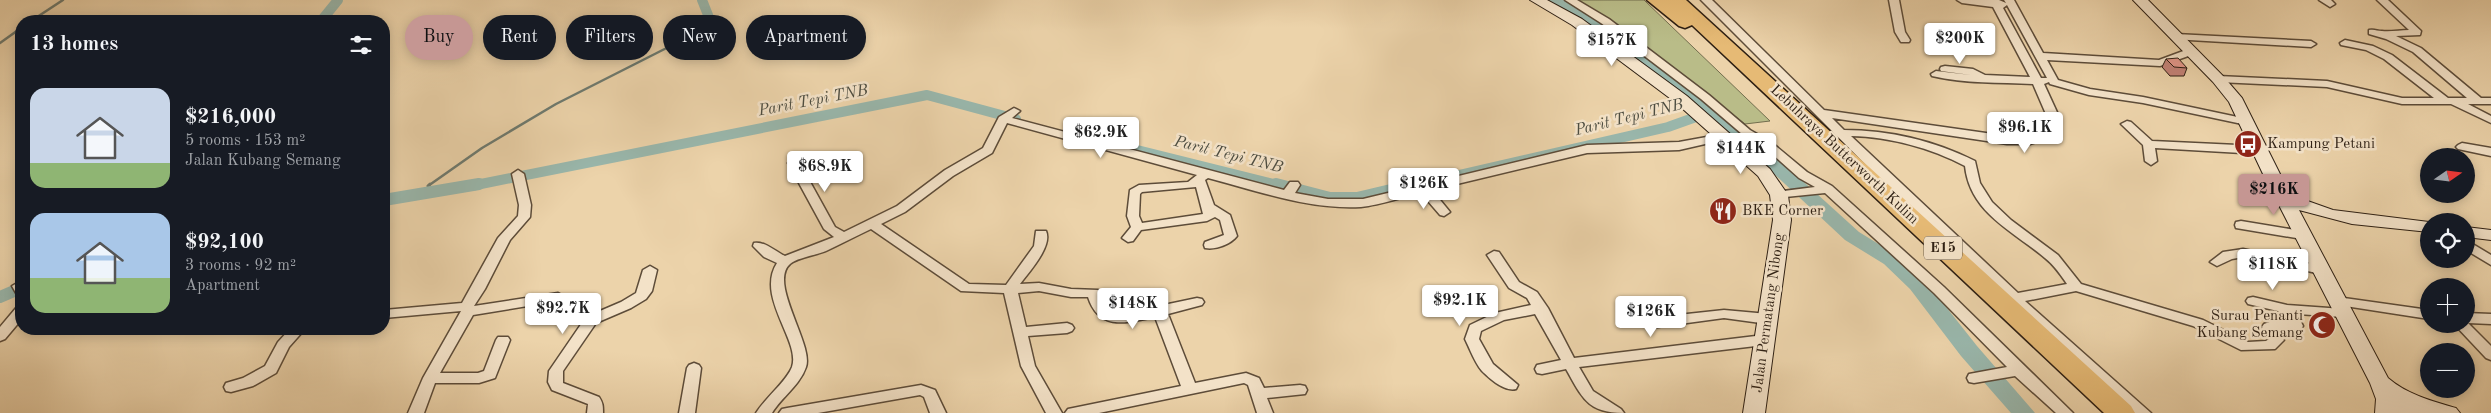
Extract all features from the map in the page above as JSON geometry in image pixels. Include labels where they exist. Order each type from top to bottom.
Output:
[{"type":"highway","points":[[1656,0],[1698,27]]},
{"type":"highway","name":"Lebuhraya Butterworth Kulim","points":[[1662,0],[1698,27],[2121,413]]},
{"type":"highway","name":"Lebuhraya Butterworth Kulim","points":[[1676,0],[1698,27]]},
{"type":"highway","points":[[1685,0],[1698,27]]},
{"type":"highway","name":"Lebuhraya Butterworth Kulim","points":[[1758,83],[2100,413]]},
{"type":"main road","name":"Jalan Permatang Nibong","points":[[1537,0],[1577,22],[1681,99],[1786,195],[1754,413]]},
{"type":"main road","points":[[2140,0],[2218,79],[2236,101],[2299,229],[2380,383],[2386,399],[2386,413]]},
{"type":"main road","points":[[2281,192],[2290,200],[2316,212],[2420,226]]},
{"type":"main road","points":[[2299,229],[2302,215],[2316,212]]},
{"type":"main road","points":[[2475,233],[2491,235]]},
{"type":"main road","points":[[2380,383],[2399,396],[2443,412]]},
{"type":"main road","points":[[2398,413],[2418,409],[2443,412]]},
{"type":"street","points":[[1570,0],[1605,21],[1705,97],[1746,132],[1767,144],[1803,176],[1825,190],[1939,290],[2012,371],[2064,413]]},
{"type":"street","points":[[1706,0],[1842,133],[2075,355],[2143,413]]},
{"type":"street","points":[[1894,0],[1900,32],[1905,40]]},
{"type":"street","points":[[1962,0],[2010,3],[2054,82]]},
{"type":"street","points":[[2382,0],[2416,31],[2416,33],[2388,33],[2390,37]]},
{"type":"street","points":[[1822,113],[2007,140],[2028,141],[2051,134],[2055,121],[2037,80],[1996,2]]},
{"type":"street","points":[[2373,32],[2390,37],[2417,50],[2478,101]]},
{"type":"street","points":[[2176,37],[2311,44]]},
{"type":"street","points":[[2345,43],[2369,48],[2388,57],[2451,102],[2491,120]]},
{"type":"street","points":[[2039,56],[2160,63],[2190,52]]},
{"type":"street","points":[[1940,71],[1963,79],[1982,78],[2054,82],[2089,92],[2143,100],[2216,118],[2247,122]]},
{"type":"street","points":[[2218,79],[2327,84],[2402,101],[2491,101]]},
{"type":"street","points":[[764,413],[794,378],[800,365],[799,352],[782,307],[778,282],[778,272],[785,261],[821,248],[871,223],[884,219],[901,209],[949,173],[988,150],[1008,115],[1202,177],[1291,190],[1328,203],[1363,203],[1425,190],[1587,150],[1679,146],[1711,126]]},
{"type":"street","points":[[2127,124],[2148,144],[2151,161]]},
{"type":"street","points":[[1842,133],[1862,133],[1899,139],[1945,151],[1971,164],[1973,181],[1994,211],[2007,224],[2049,254],[2062,267],[2076,286]]},
{"type":"street","points":[[2148,144],[2259,150]]},
{"type":"street","points":[[2462,147],[2491,152]]},
{"type":"street","points":[[794,163],[830,228],[844,236]]},
{"type":"street","points":[[1128,238],[1137,227],[1207,217],[1211,214],[1202,177]]},
{"type":"street","points":[[1137,227],[1133,216],[1134,193],[1139,189],[1192,185],[1202,177]]},
{"type":"street","points":[[416,413],[430,378],[504,238],[524,217],[525,205],[520,179]]},
{"type":"street","points":[[1425,190],[1444,212]]},
{"type":"street","points":[[1786,195],[1825,190]]},
{"type":"street","points":[[1210,208],[1226,218],[1231,236],[1227,240],[1210,245]]},
{"type":"street","points":[[871,223],[966,288],[1010,290],[1039,287],[1071,293],[1093,293],[1098,307],[1106,316],[1116,317],[1160,312],[1197,302]]},
{"type":"street","points":[[2241,225],[2299,229]]},
{"type":"street","points":[[1041,234],[1040,246],[1010,290],[1028,366],[1036,385],[1054,413]]},
{"type":"street","points":[[759,246],[769,254],[785,261]]},
{"type":"street","points":[[2475,250],[2491,261]]},
{"type":"street","points":[[2217,262],[2228,255],[2243,253],[2321,270]]},
{"type":"street","points":[[1494,255],[1514,285],[1532,295],[1541,308],[1590,398],[1616,413]]},
{"type":"street","points":[[595,413],[596,406],[594,401],[557,386],[555,382],[556,371],[591,320],[642,296],[650,270]]},
{"type":"street","points":[[2016,298],[2076,286],[2198,323],[2246,347],[2270,346],[2278,340],[2269,327],[2275,325],[2296,326],[2296,322],[2287,309]]},
{"type":"street","points":[[390,313],[448,306],[467,309],[558,297]]},
{"type":"street","points":[[2253,301],[2287,309],[2340,307],[2420,314]]},
{"type":"street","points":[[1511,385],[1486,367],[1472,340],[1475,328],[1500,316],[1541,308]]},
{"type":"street","points":[[1160,312],[1189,388]]},
{"type":"street","points":[[1650,323],[1731,314],[1768,319]]},
{"type":"street","points":[[0,336],[15,318]]},
{"type":"street","points":[[2475,318],[2491,319]]},
{"type":"street","points":[[1021,332],[1067,328]]},
{"type":"street","points":[[2470,333],[2491,355]]},
{"type":"street","points":[[231,387],[248,382],[272,369],[284,344],[292,335]]},
{"type":"street","points":[[430,378],[479,378],[490,374],[503,340]]},
{"type":"street","points":[[1542,368],[1764,340]]},
{"type":"street","points":[[688,413],[694,368]]},
{"type":"street","points":[[1977,378],[2012,371]]},
{"type":"street","points":[[1073,413],[1189,388],[1246,378],[1256,388],[1265,413]]},
{"type":"street","points":[[1256,388],[1300,390]]},
{"type":"street","points":[[786,413],[921,390],[930,394],[938,413]]},
{"type":"green space","points":[[1574,0],[1644,0],[1770,121],[1745,124],[1640,43]]},
{"type":"building","points":[[2178,58],[2187,68],[2174,67],[2166,59]]},
{"type":"waterway","points":[[40,15],[63,0]]},
{"type":"waterway","points":[[326,15],[338,0]]},
{"type":"waterway","points":[[702,0],[708,15]]},
{"type":"waterway","points":[[1555,0],[1581,14],[1602,29],[1623,48],[1659,70],[1778,168],[1852,236],[1891,260],[1917,284],[1969,351],[2024,413]]},
{"type":"waterway","points":[[0,43],[15,32]]},
{"type":"waterway","points":[[430,184],[428,186],[482,148],[556,104],[663,50]]},
{"type":"waterway","name":"Parit Tepi TNB","points":[[471,186],[927,95],[1016,119]]},
{"type":"waterway","name":"Parit Tepi TNB","points":[[1411,186],[1668,127],[1710,112]]},
{"type":"waterway","name":"Parit Tepi TNB","points":[[1073,134],[1281,186]]},
{"type":"waterway","name":"Parit Tepi TNB","points":[[390,199],[479,184]]},
{"type":"waterway","name":"Parit Tepi TNB","points":[[1276,184],[1330,198],[1357,198],[1416,184]]},
{"type":"waterway","name":"Parit Tepi TNB","points":[[0,297],[15,291]]},
{"type":"place","name":"Kampung Petani","points":[[2248,144]]},
{"type":"place","name":"BKE Corner","points":[[1723,211]]},
{"type":"place","name":"Surau Penanti Kubang Semang","points":[[2322,325]]}]
